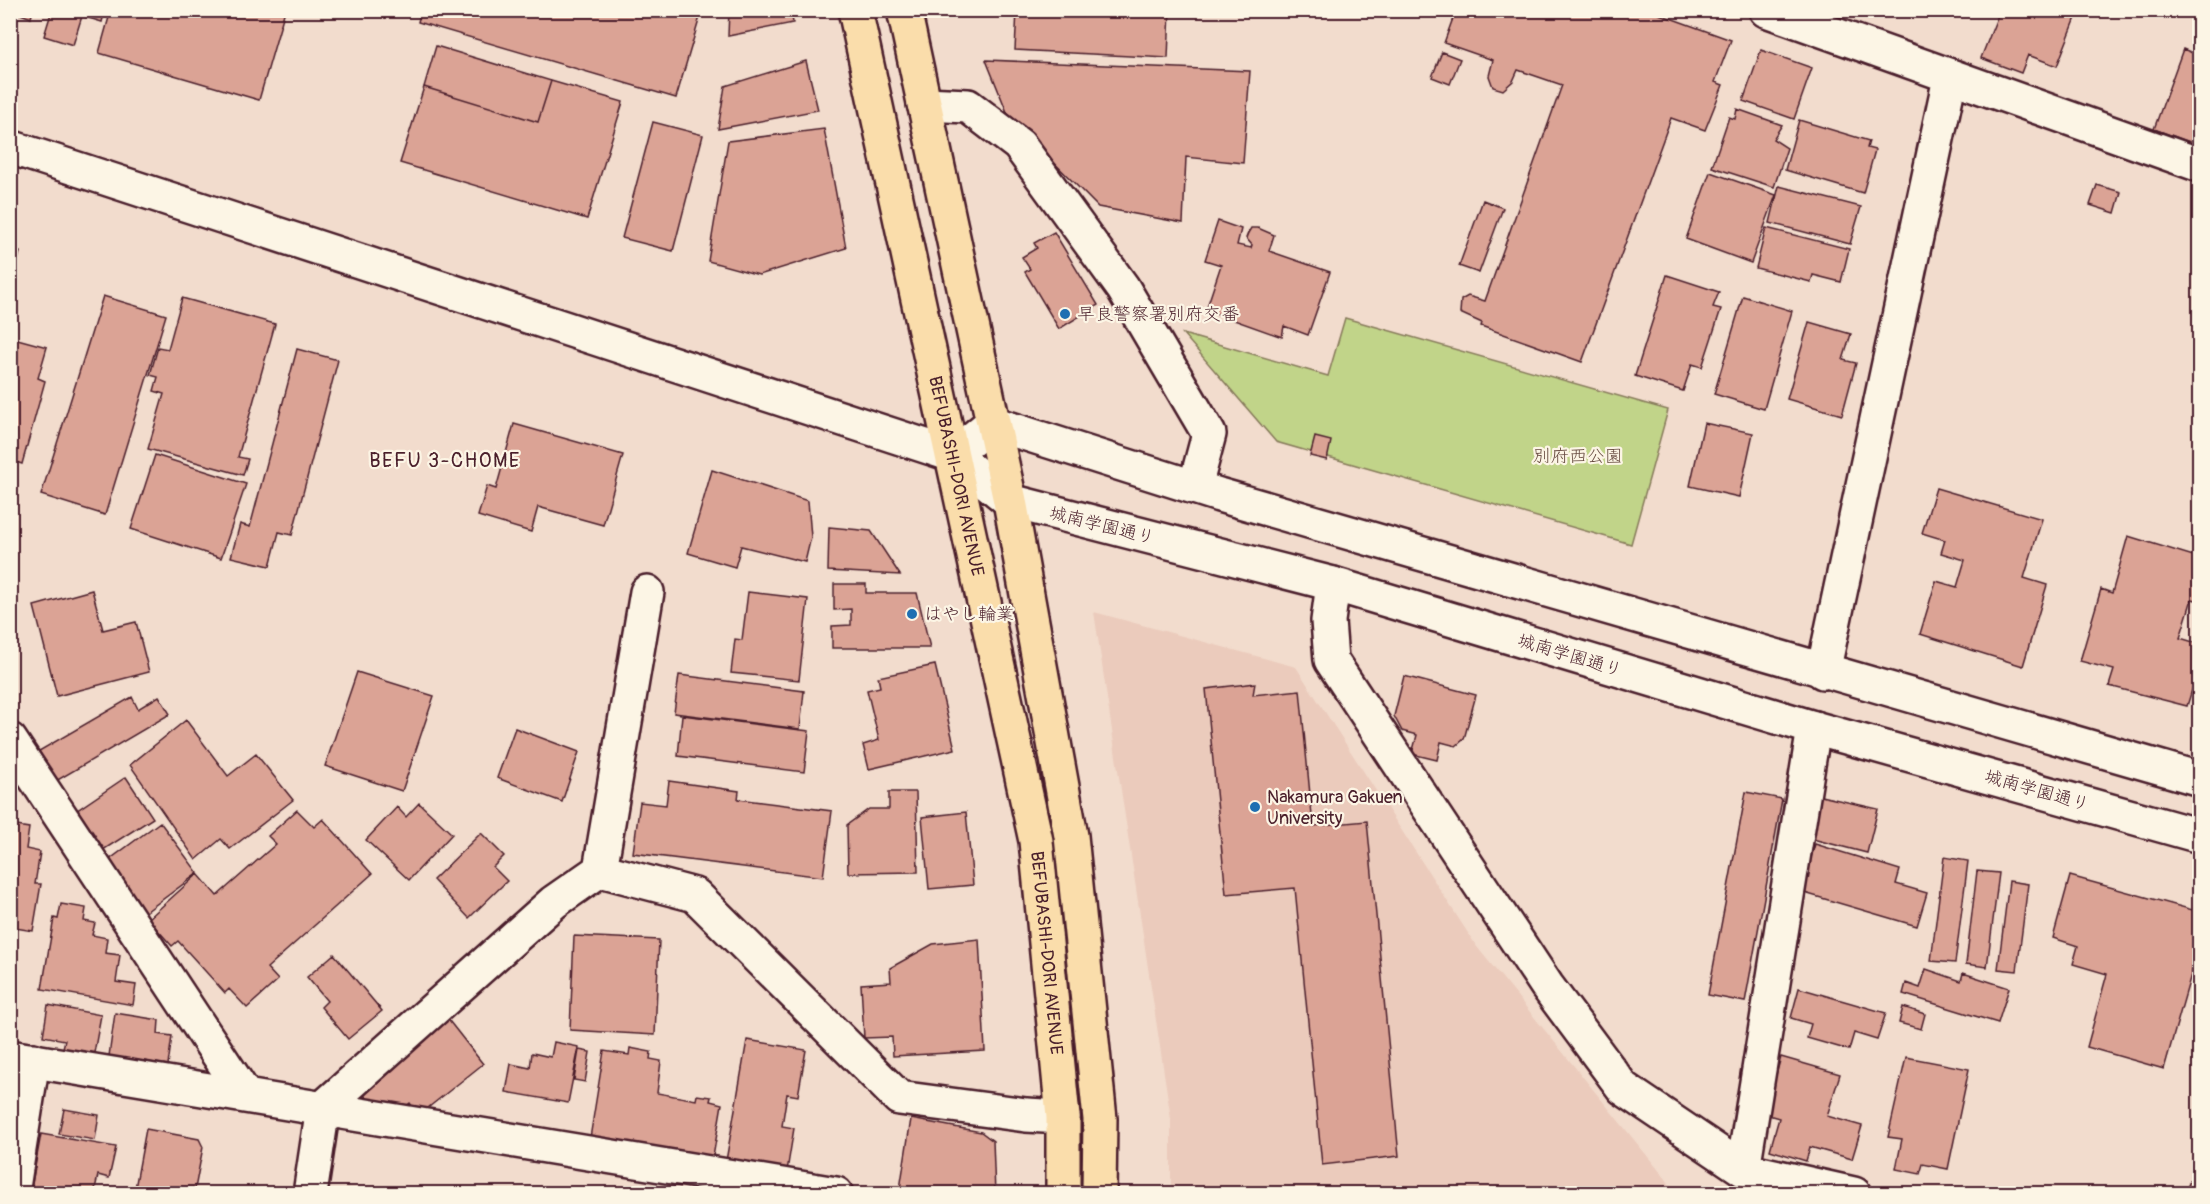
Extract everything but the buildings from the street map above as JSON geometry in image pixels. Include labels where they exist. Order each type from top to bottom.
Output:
[{"type":"highway","name":"BEFUBASHI-DORI AVENUE","points":[[855,10],[1035,841],[1063,1117],[1063,1194]]},
{"type":"highway","name":"BEFUBASHI-DORI AVENUE","points":[[904,10],[1010,501],[1071,836],[1100,1119],[1099,1194]]},
{"type":"street","points":[[1766,10],[1950,78],[2199,165]]},
{"type":"street","points":[[1823,672],[1950,78]]},
{"type":"street","points":[[924,104],[968,106],[1019,145],[1123,288],[1209,434],[1195,487]]},
{"type":"street","points":[[10,147],[953,455],[992,423],[1195,487],[1823,672],[2199,779]]},
{"type":"street","name":"城南学園通り","points":[[953,455],[1010,501],[1333,584],[1814,728],[2199,836]]},
{"type":"street","points":[[1333,584],[1328,621],[1331,660],[1547,986],[1623,1088],[1743,1169],[1854,1194]]},
{"type":"street","points":[[310,1194],[323,1108],[554,902],[600,870],[647,592]]},
{"type":"street","points":[[1743,1169],[1814,728]]},
{"type":"street","points":[[10,740],[245,1095]]},
{"type":"street","points":[[600,870],[695,895],[898,1098],[1026,1115],[1063,1117]]},
{"type":"street","points":[[12,1194],[22,1058],[836,1194]]},
{"type":"shaded area","name":"Nakamura Gakuen University","points":[[1094,612],[1296,667],[1477,947],[1675,1193],[1171,1193],[1171,1119]]},
{"type":"green space","name":"別府西公園","points":[[1345,318],[1668,410],[1631,544],[1276,442],[1183,334],[1328,376]]},
{"type":"place","name":"早良警察署別府交番","points":[[1065,314]]},
{"type":"place","name":"はやし輪業","points":[[912,614]]},
{"type":"place","name":"Nakamura Gakuen University","points":[[1255,807]]},
{"type":"district","name":"BEFU 3-CHOME","points":[[445,460]]}]
